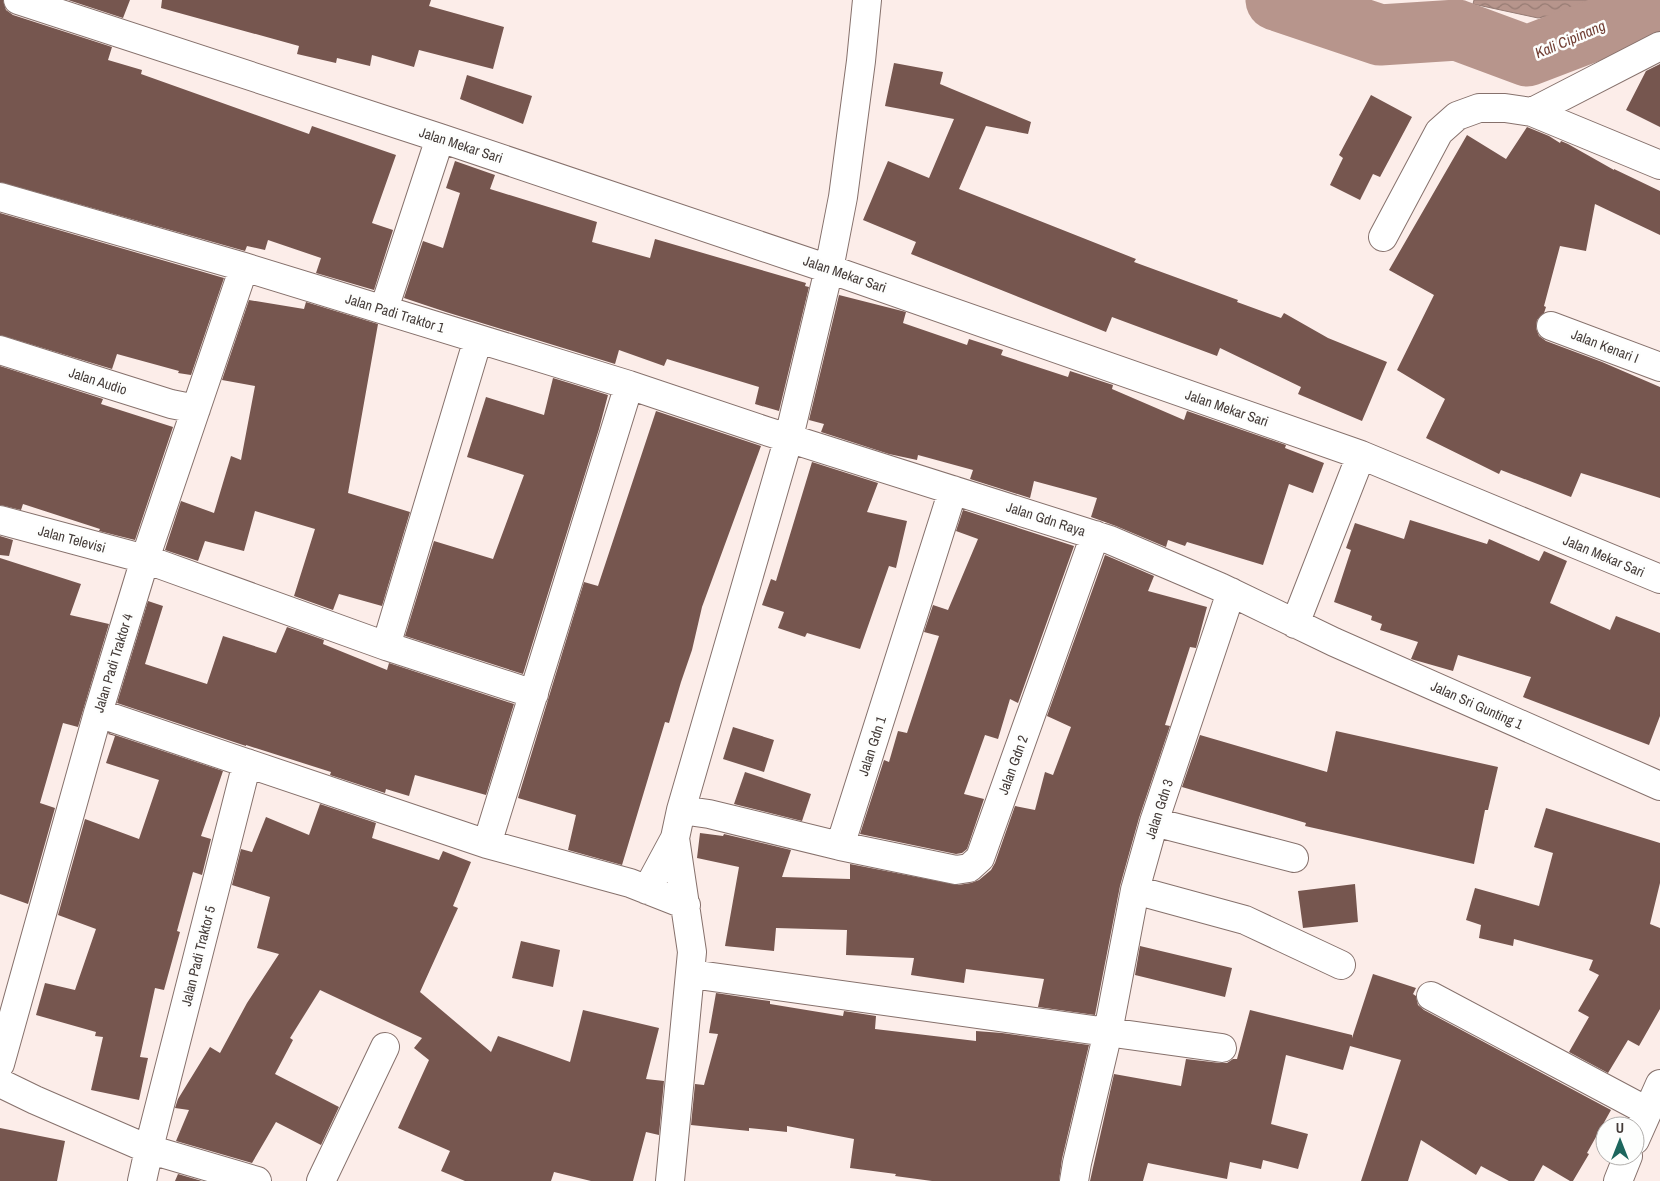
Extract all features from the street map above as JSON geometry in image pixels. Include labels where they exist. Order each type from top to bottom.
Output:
[{"type":"street","name":"Jalan Mekar Sari","points":[[18,0],[829,268],[1361,455],[1660,579]]},
{"type":"street","points":[[670,1181],[692,952],[676,838],[680,810],[789,437],[829,268],[843,197],[867,0]]},
{"type":"street","points":[[1532,112],[1660,46]]},
{"type":"street","points":[[1383,236],[1439,132],[1457,116],[1479,108],[1505,108],[1532,112],[1660,165]]},
{"type":"street","points":[[384,310],[440,138]]},
{"type":"street","name":"Jalan Padi Traktor 1","points":[[0,197],[244,267],[629,385],[789,437]]},
{"type":"street","name":"Jalan Padi Traktor 4","points":[[0,1064],[98,713],[144,558],[244,267]]},
{"type":"street","name":"Jalan Kenari I","points":[[1551,326],[1660,367]]},
{"type":"street","points":[[386,646],[478,339]]},
{"type":"street","name":"Jalan Audio","points":[[0,350],[171,404],[196,409]]},
{"type":"street","points":[[488,844],[629,385]]},
{"type":"street","name":"Jalan Gdn Raya","points":[[789,437],[1110,540],[1231,592],[1295,624]]},
{"type":"street","points":[[1295,624],[1361,455]]},
{"type":"street","name":"Jalan Gdn 1","points":[[840,846],[953,490]]},
{"type":"street","name":"Jalan Televisi","points":[[0,520],[144,558],[386,646],[534,694]]},
{"type":"street","name":"Jalan Gdn 2","points":[[840,846],[956,870],[969,868],[975,864],[982,852],[1095,535]]},
{"type":"street","name":"Jalan Gdn 3","points":[[1074,1181],[1108,1032],[1135,890],[1154,822],[1231,592]]},
{"type":"street","name":"Jalan Sri Gunting 1","points":[[1295,624],[1660,786]]},
{"type":"street","points":[[98,713],[488,844],[630,883],[686,905]]},
{"type":"street","name":"Jalan Padi Traktor 5","points":[[142,1181],[148,1149],[247,763]]},
{"type":"street","points":[[680,810],[709,814],[840,846]]},
{"type":"street","points":[[1154,822],[1294,858]]},
{"type":"street","points":[[647,890],[676,838]]},
{"type":"street","points":[[1135,890],[1244,920],[1340,965]]},
{"type":"street","points":[[691,974],[1222,1048]]},
{"type":"street","points":[[1431,996],[1648,1111]]},
{"type":"street","points":[[321,1181],[385,1047]]},
{"type":"street","points":[[0,1083],[34,1100],[148,1149],[257,1181]]},
{"type":"street","points":[[1645,1118],[1660,1084]]},
{"type":"street","points":[[1618,1181],[1624,1166]]},
{"type":"water","points":[[1474,0],[1590,0],[1554,15],[1538,18],[1473,4]]},
{"type":"building","points":[[0,0],[3,0],[6,10],[13,15],[112,47],[108,60],[142,70],[141,74],[309,134],[312,126],[396,155],[372,223],[393,230],[374,290],[316,273],[321,258],[268,240],[265,250],[247,246],[245,251],[0,182]]},
{"type":"building","points":[[68,0],[130,0],[123,18]]},
{"type":"building","points":[[162,0],[431,0],[429,6],[504,27],[493,69],[419,50],[414,67],[372,55],[370,66],[337,58],[336,63],[297,54],[299,46],[161,8]]},
{"type":"building","points":[[894,63],[943,72],[940,84],[1031,122],[1028,134],[986,126],[959,189],[1136,259],[1134,262],[1238,300],[1237,302],[1281,318],[1284,313],[1328,338],[1387,362],[1362,421],[1298,394],[1301,387],[1220,348],[1217,356],[1112,317],[1106,332],[911,254],[916,242],[863,220],[888,161],[929,178],[954,119],[885,106]]},
{"type":"building","points":[[1660,64],[1660,127],[1626,110],[1646,71]]},
{"type":"building","points":[[467,75],[532,96],[523,124],[460,99]]},
{"type":"building","points":[[1371,95],[1412,117],[1380,177],[1373,174],[1360,200],[1330,185],[1343,158],[1339,155]]},
{"type":"building","points":[[1527,127],[1560,143],[1561,141],[1568,144],[1614,170],[1660,191],[1660,235],[1595,204],[1586,251],[1560,246],[1544,306],[1546,307],[1544,313],[1537,320],[1536,328],[1539,336],[1546,341],[1660,387],[1660,498],[1581,473],[1571,497],[1501,470],[1499,474],[1426,438],[1445,399],[1397,370],[1434,295],[1389,270],[1467,135],[1506,159]]},
{"type":"building","points":[[455,161],[495,175],[490,189],[597,222],[592,242],[650,258],[655,239],[806,283],[805,286],[809,287],[779,411],[755,404],[759,387],[667,359],[664,366],[619,350],[615,364],[404,298],[423,241],[443,248],[460,193],[446,188]]},
{"type":"building","points":[[0,213],[224,278],[191,375],[178,373],[179,371],[117,354],[112,369],[0,335]]},
{"type":"building","points":[[839,295],[906,312],[903,323],[967,345],[969,339],[1003,350],[1001,355],[1068,377],[1070,371],[1113,385],[1112,389],[1184,420],[1187,411],[1286,445],[1285,448],[1324,463],[1313,493],[1289,484],[1263,565],[1187,542],[1185,546],[1168,540],[1166,547],[1091,517],[1097,498],[1034,481],[1030,498],[970,479],[973,470],[918,455],[917,460],[889,454],[821,432],[824,424],[809,420]]},
{"type":"building","points":[[249,300],[304,309],[306,302],[378,324],[348,493],[410,512],[382,606],[339,594],[333,610],[294,596],[315,529],[255,511],[244,551],[205,541],[198,561],[165,550],[181,501],[214,513],[231,456],[241,460],[255,386],[222,380]]},
{"type":"building","points":[[0,366],[103,399],[101,404],[173,427],[135,540],[99,531],[100,529],[23,504],[21,510],[0,505]]},
{"type":"building","points":[[553,378],[608,395],[523,674],[405,636],[434,541],[493,559],[524,475],[467,457],[486,397],[544,415]]},
{"type":"building","points":[[656,411],[761,446],[702,607],[692,650],[669,723],[665,722],[622,865],[568,850],[576,815],[518,798],[584,582],[598,586]]},
{"type":"building","points":[[812,462],[878,483],[867,512],[907,521],[896,568],[889,566],[860,649],[807,633],[805,637],[778,628],[784,612],[762,605],[771,579],[776,581]]},
{"type":"building","points":[[963,510],[1074,546],[1018,703],[1010,699],[998,739],[985,735],[964,794],[984,799],[967,849],[962,853],[956,854],[860,834],[884,760],[889,762],[898,731],[907,733],[939,636],[924,632],[933,605],[948,610],[978,539],[956,531]]},
{"type":"building","points":[[1410,520],[1487,544],[1489,539],[1539,561],[1544,551],[1567,561],[1550,603],[1610,630],[1616,616],[1660,633],[1660,716],[1649,745],[1523,697],[1531,677],[1458,655],[1453,671],[1411,659],[1418,642],[1380,630],[1382,624],[1371,620],[1372,616],[1334,602],[1351,550],[1346,548],[1355,523],[1404,539]]},
{"type":"building","points":[[0,536],[13,540],[9,556],[0,555]]},
{"type":"building","points":[[1105,555],[1154,576],[1148,591],[1207,607],[1196,648],[1190,647],[1165,725],[1170,726],[1139,818],[1120,886],[1095,1015],[1038,1007],[1044,979],[966,969],[964,983],[911,975],[914,958],[846,955],[847,930],[776,928],[774,951],[725,946],[739,867],[697,858],[700,833],[723,836],[724,834],[791,850],[782,877],[850,879],[850,864],[958,885],[979,880],[991,870],[1015,806],[1035,810],[1045,772],[1053,775],[1071,727],[1047,716]]},
{"type":"building","points":[[0,558],[81,584],[70,615],[109,624],[78,727],[63,723],[40,803],[55,808],[28,904],[0,894]]},
{"type":"building","points":[[148,601],[163,606],[145,664],[207,684],[223,636],[276,653],[287,627],[324,640],[323,644],[387,670],[389,663],[514,704],[486,795],[415,775],[409,796],[386,789],[385,793],[330,775],[331,772],[117,703]]},
{"type":"building","points":[[733,727],[774,740],[764,772],[723,759]]},
{"type":"building","points":[[1336,731],[1498,767],[1488,810],[1485,810],[1474,864],[1305,826],[1306,823],[1182,787],[1200,735],[1327,772]]},
{"type":"building","points":[[109,733],[223,771],[201,836],[211,839],[202,875],[193,872],[177,931],[180,932],[164,990],[155,988],[140,1057],[148,1058],[139,1100],[91,1090],[103,1037],[95,1036],[96,1032],[36,1015],[45,983],[75,990],[96,929],[58,915],[85,819],[139,839],[159,780],[106,763],[115,736]]},
{"type":"building","points":[[745,772],[811,794],[802,821],[734,804]]},
{"type":"building","points":[[320,804],[376,823],[372,838],[439,860],[443,851],[471,862],[453,906],[458,908],[420,992],[491,1052],[498,1036],[570,1062],[583,1010],[659,1028],[646,1079],[664,1081],[659,1135],[646,1132],[633,1181],[591,1181],[554,1172],[551,1181],[465,1181],[441,1171],[450,1151],[398,1128],[429,1060],[414,1048],[422,1038],[320,990],[290,1038],[293,1040],[275,1074],[339,1107],[321,1145],[276,1122],[252,1163],[176,1141],[189,1110],[175,1108],[178,1099],[210,1047],[220,1053],[247,1003],[279,954],[257,948],[270,897],[232,885],[241,849],[252,852],[266,817],[309,835]]},
{"type":"building","points":[[1546,808],[1660,843],[1660,883],[1650,924],[1660,928],[1660,1009],[1639,1046],[1628,1040],[1608,1073],[1569,1052],[1589,1017],[1578,1011],[1599,975],[1589,970],[1593,960],[1514,939],[1513,946],[1479,938],[1481,925],[1466,920],[1475,888],[1539,906],[1553,853],[1534,847]]},
{"type":"building","points":[[1355,884],[1358,922],[1303,928],[1298,891]]},
{"type":"building","points":[[521,941],[560,950],[553,987],[512,978]]},
{"type":"building","points":[[1140,946],[1232,968],[1225,997],[1135,975]]},
{"type":"building","points":[[1373,974],[1416,988],[1413,994],[1416,996],[1418,1005],[1424,1010],[1611,1110],[1608,1116],[1595,1116],[1595,1139],[1587,1153],[1589,1154],[1573,1181],[1543,1165],[1534,1181],[1509,1181],[1481,1166],[1476,1175],[1421,1140],[1408,1181],[1361,1181],[1401,1060],[1350,1046],[1343,1070],[1286,1055],[1271,1124],[1308,1134],[1298,1169],[1263,1160],[1261,1169],[1230,1162],[1227,1179],[1148,1163],[1143,1181],[1090,1181],[1114,1074],[1181,1086],[1186,1059],[1227,1063],[1237,1059],[1250,1010],[1352,1035],[1352,1038]]},
{"type":"building","points":[[716,993],[770,1001],[770,1004],[843,1016],[844,1011],[876,1016],[875,1029],[976,1041],[976,1031],[1089,1045],[1062,1159],[1059,1181],[932,1181],[895,1176],[896,1174],[850,1168],[854,1139],[787,1126],[787,1132],[749,1128],[749,1131],[691,1125],[695,1084],[704,1085],[718,1034],[709,1033]]},
{"type":"building","points":[[0,1128],[65,1141],[57,1181],[0,1181]]},
{"type":"building","points":[[178,1174],[202,1181],[175,1181]]},
{"type":"waterway","name":"Kali Cipinang","points":[[1276,0],[1380,35],[1457,30],[1527,56],[1608,25],[1660,1]]}]
